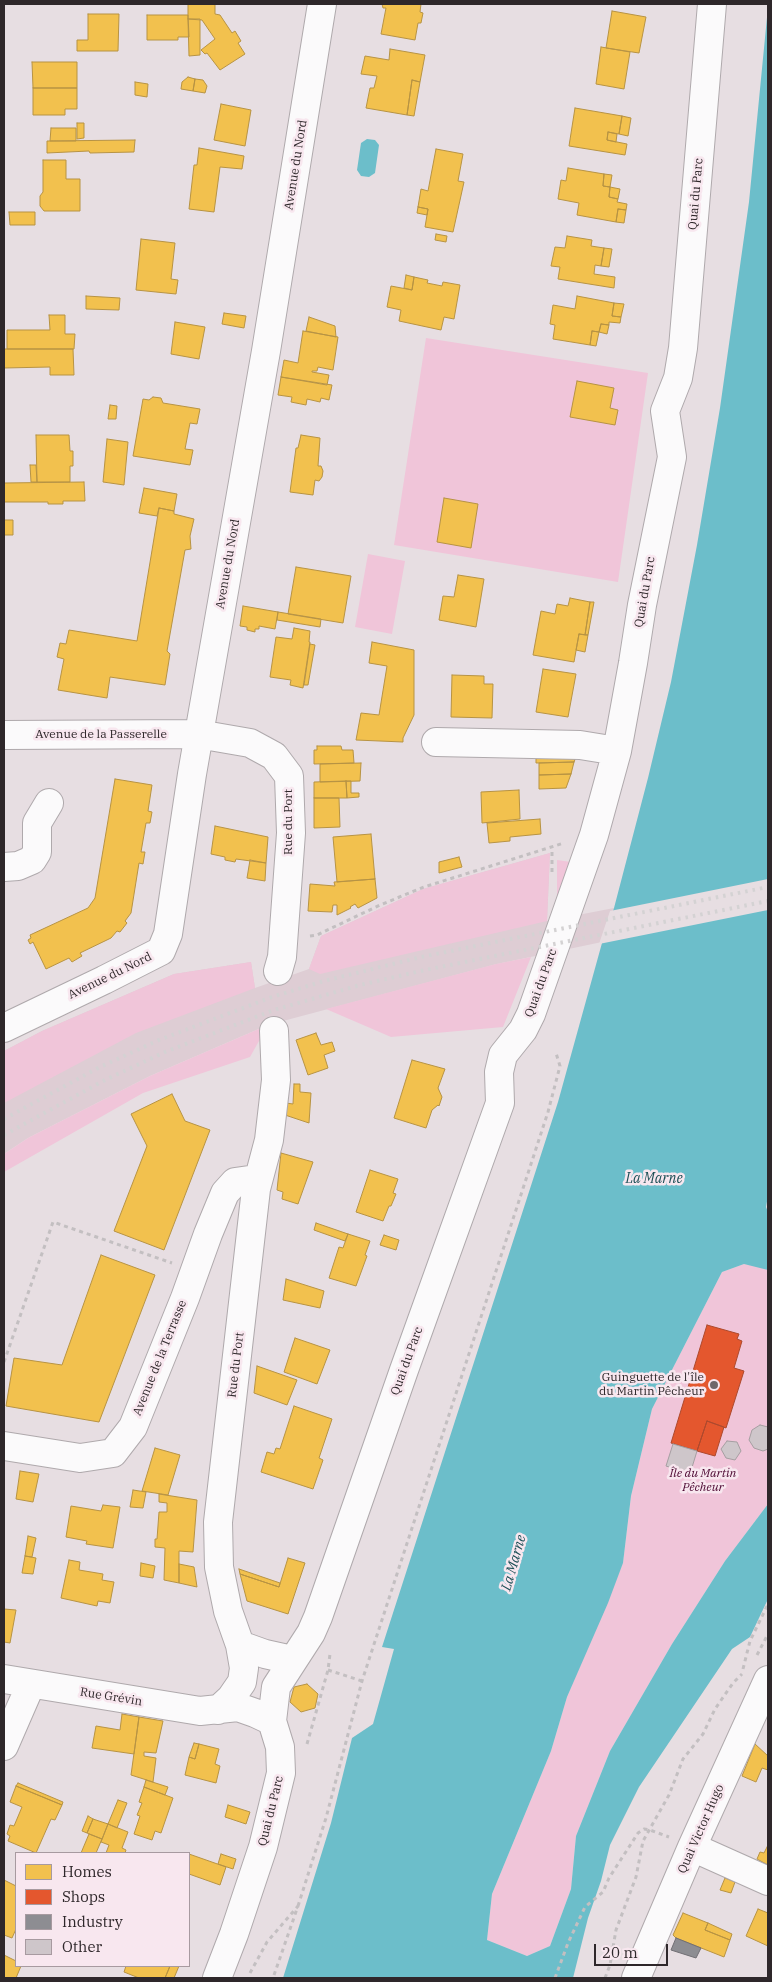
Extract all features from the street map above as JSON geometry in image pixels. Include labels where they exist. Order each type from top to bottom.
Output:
[{"type":"street","name":"Avenue du Nord","points":[[4,1028],[161,951],[168,934],[198,734],[266,351],[322,4]]},
{"type":"street","name":"Quai du Parc","points":[[217,1978],[234,1934],[262,1847],[281,1773],[280,1747],[272,1721],[276,1687],[318,1617],[500,1102],[499,1072],[503,1055],[523,1030],[531,1014],[594,835],[617,751],[642,605],[672,457],[665,411],[678,378],[683,348],[712,4]]},
{"type":"street","name":"Avenue de la Passerelle","points":[[4,735],[198,734]]},
{"type":"street","name":"Rue du Port","points":[[198,734],[250,743],[274,756],[289,776],[291,834],[282,957],[278,971]]},
{"type":"street","points":[[436,742],[580,745],[617,751]]},
{"type":"street","points":[[4,867],[18,866],[32,860],[36,852],[37,823],[49,803]]},
{"type":"street","name":"Rue du Port","points":[[240,1645],[228,1611],[219,1567],[218,1522],[256,1188],[269,1140],[276,1080],[274,1031]]},
{"type":"street","name":"Avenue de la Terrasse","points":[[4,1446],[80,1458],[113,1452],[133,1426],[208,1234],[226,1193],[236,1182],[249,1180],[256,1188]]},
{"type":"street","points":[[218,1710],[231,1698],[242,1682],[244,1668],[240,1645],[265,1654],[292,1660]]},
{"type":"street","name":"Quai Victor Hugo","points":[[636,1978],[683,1843],[758,1678]]},
{"type":"street","name":"Rue Grévin","points":[[4,1680],[200,1711],[238,1707],[272,1721]]},
{"type":"street","points":[[4,1746],[31,1684]]},
{"type":"street","points":[[683,1843],[768,1881]]},
{"type":"path","points":[[317,934],[424,887],[568,842]]},
{"type":"path","points":[[273,1978],[326,1818],[362,1681],[548,1112],[560,1066],[556,1053]]},
{"type":"path","points":[[4,1362],[53,1222],[194,1271]]},
{"type":"path","points":[[605,1978],[610,1965],[616,1930],[636,1877],[643,1841],[669,1794],[683,1759],[703,1734],[715,1709],[741,1674],[750,1640],[768,1604]]},
{"type":"path","points":[[328,1670],[362,1681]]},
{"type":"path","points":[[741,1674],[758,1678]]},
{"type":"path","points":[[556,1978],[568,1943],[585,1907],[603,1892],[609,1878],[638,1833],[644,1829],[650,1830],[683,1843]]},
{"type":"path","points":[[247,1978],[267,1942],[298,1906]]},
{"type":"shaded area","points":[[550,853],[547,921],[614,908],[602,942],[497,964],[268,1025],[150,1076],[28,1138],[4,1154],[4,1051],[42,1031],[174,974],[251,962],[255,988],[309,969],[321,936],[423,889]]},
{"type":"green space","points":[[426,338],[648,373],[618,582],[394,545]]},
{"type":"green space","points":[[368,554],[405,561],[392,634],[355,627]]},
{"type":"green space","points":[[550,853],[547,921],[320,974],[309,969],[321,936],[423,889]]},
{"type":"green space","points":[[557,860],[571,862],[557,919]]},
{"type":"green space","points":[[531,957],[503,1027],[391,1037],[326,1009],[496,964]]},
{"type":"green space","points":[[251,962],[255,988],[136,1033],[4,1103],[4,1051],[42,1031],[174,974]]},
{"type":"green space","points":[[268,1025],[250,1057],[143,1093],[4,1172],[4,1154],[28,1138],[150,1076]]},
{"type":"green space","name":"Île du Martin Pêcheur","points":[[744,1264],[768,1270],[768,1504],[725,1561],[672,1644],[610,1751],[576,1836],[571,1889],[550,1946],[527,1956],[487,1940],[492,1894],[551,1751],[567,1697],[623,1563],[631,1496],[652,1409],[722,1272]]},
{"type":"water","name":"La Marne","points":[[768,7],[768,1196],[766,1207],[768,1212],[768,1270],[744,1264],[722,1272],[652,1409],[631,1496],[623,1563],[608,1603],[567,1697],[551,1751],[492,1894],[487,1940],[527,1956],[550,1946],[571,1889],[576,1836],[610,1751],[672,1644],[725,1561],[768,1504],[768,1599],[750,1637],[732,1649],[639,1787],[610,1845],[601,1881],[588,1918],[573,1978],[283,1978],[331,1823],[352,1738],[373,1724],[394,1649],[382,1647],[558,1102],[602,943],[614,908],[648,778],[671,682],[720,408],[749,202]]},
{"type":"water","points":[[367,139],[375,140],[379,145],[375,173],[369,177],[361,176],[357,170],[361,143]]},
{"type":"pier","points":[[768,879],[768,910],[599,944],[610,911]]},
{"type":"building: Homes","points":[[188,4],[215,4],[215,14],[220,15],[232,33],[235,31],[241,41],[238,43],[245,54],[220,70],[207,53],[205,54],[201,50],[215,39],[202,20],[188,19]]},
{"type":"building: Homes","points":[[382,4],[421,4],[420,12],[423,13],[421,23],[418,23],[415,40],[381,34],[386,8],[383,8]]},
{"type":"building: Homes","points":[[612,11],[646,17],[639,53],[606,48]]},
{"type":"building: Homes","points":[[88,14],[119,14],[118,51],[77,51],[77,40],[88,40]]},
{"type":"building: Homes","points":[[147,15],[188,15],[189,37],[178,37],[178,40],[147,40]]},
{"type":"building: Homes","points":[[188,19],[200,19],[200,55],[189,56]]},
{"type":"building: Homes","points":[[601,47],[630,52],[624,89],[596,84]]},
{"type":"building: Homes","points":[[390,49],[425,55],[420,82],[412,80],[407,115],[366,108],[370,88],[374,88],[377,76],[361,74],[365,56],[389,60]]},
{"type":"building: Homes","points":[[32,62],[77,62],[77,88],[33,88]]},
{"type":"building: Homes","points":[[188,77],[195,79],[193,91],[181,89],[182,82]]},
{"type":"building: Homes","points":[[195,79],[203,80],[207,86],[205,93],[193,91]]},
{"type":"building: Homes","points":[[412,80],[420,82],[414,116],[407,115]]},
{"type":"building: Homes","points":[[135,82],[148,84],[147,97],[135,95]]},
{"type":"building: Homes","points":[[33,88],[77,88],[77,109],[65,109],[65,115],[33,115]]},
{"type":"building: Homes","points":[[221,104],[251,110],[245,146],[214,140]]},
{"type":"building: Homes","points":[[575,108],[622,116],[619,134],[608,132],[607,140],[627,144],[625,155],[569,146]]},
{"type":"building: Homes","points":[[622,116],[631,118],[628,136],[619,134]]},
{"type":"building: Homes","points":[[77,123],[84,123],[84,138],[77,139]]},
{"type":"building: Homes","points":[[51,128],[76,128],[76,141],[50,141]]},
{"type":"building: Homes","points":[[608,132],[617,134],[616,142],[607,140]]},
{"type":"building: Homes","points":[[135,140],[134,152],[90,153],[89,151],[47,153],[47,141]]},
{"type":"building: Homes","points":[[199,148],[244,156],[242,169],[220,167],[214,212],[189,209],[194,165],[197,165]]},
{"type":"building: Homes","points":[[436,149],[463,154],[458,181],[464,182],[453,232],[425,227],[428,209],[418,207],[421,189],[428,191]]},
{"type":"building: Homes","points":[[43,160],[66,160],[66,179],[80,179],[80,211],[44,211],[40,206],[40,196],[43,192]]},
{"type":"building: Homes","points":[[568,168],[604,174],[603,186],[610,187],[609,197],[618,199],[617,202],[627,204],[626,210],[618,209],[616,222],[577,215],[579,203],[558,199],[561,180],[566,181]]},
{"type":"building: Homes","points":[[604,174],[612,175],[610,187],[603,186]]},
{"type":"building: Homes","points":[[610,187],[620,189],[618,199],[609,197]]},
{"type":"building: Homes","points":[[418,207],[428,209],[427,215],[417,213]]},
{"type":"building: Homes","points":[[618,209],[626,210],[624,223],[616,222]]},
{"type":"building: Homes","points":[[9,212],[35,212],[35,225],[10,225]]},
{"type":"building: Homes","points":[[436,234],[447,236],[446,242],[435,240]]},
{"type":"building: Homes","points":[[567,236],[592,240],[591,246],[604,248],[601,266],[595,265],[594,274],[615,277],[614,288],[558,279],[560,267],[551,266],[555,247],[565,248]]},
{"type":"building: Homes","points":[[141,239],[175,243],[171,279],[178,280],[176,294],[136,290]]},
{"type":"building: Homes","points":[[604,248],[612,249],[609,267],[601,266]]},
{"type":"building: Homes","points":[[406,275],[414,277],[412,290],[404,288]]},
{"type":"building: Homes","points":[[414,277],[428,280],[427,283],[442,286],[443,282],[460,285],[454,319],[444,317],[441,330],[399,321],[401,310],[387,307],[391,286],[412,290]]},
{"type":"building: Homes","points":[[86,296],[120,298],[119,310],[86,309]]},
{"type":"building: Homes","points":[[577,296],[614,303],[612,316],[621,317],[620,323],[609,322],[609,325],[601,324],[599,332],[592,331],[590,345],[553,339],[555,325],[550,324],[553,305],[575,309]]},
{"type":"building: Homes","points":[[614,303],[624,304],[621,317],[612,316]]},
{"type":"building: Homes","points":[[224,313],[246,316],[244,328],[222,324]]},
{"type":"building: Homes","points":[[49,315],[65,315],[65,334],[75,334],[74,349],[7,349],[7,330],[50,330]]},
{"type":"building: Homes","points":[[309,317],[335,326],[336,337],[306,331]]},
{"type":"building: Homes","points":[[175,322],[205,327],[199,359],[171,354]]},
{"type":"building: Homes","points":[[601,324],[609,325],[607,334],[599,332]]},
{"type":"building: Homes","points":[[303,331],[338,337],[333,370],[318,367],[317,371],[312,371],[329,375],[327,385],[281,377],[284,360],[298,363]]},
{"type":"building: Homes","points":[[592,331],[599,332],[596,346],[590,345]]},
{"type":"building: Homes","points":[[4,349],[73,349],[74,375],[50,375],[50,367],[4,368]]},
{"type":"building: Homes","points":[[281,377],[332,385],[329,400],[321,398],[320,402],[307,399],[306,405],[291,402],[292,397],[278,395]]},
{"type":"building: Homes","points":[[577,381],[614,388],[610,408],[618,410],[615,425],[570,417]]},
{"type":"building: Homes","points":[[153,397],[161,398],[163,403],[200,409],[197,424],[190,423],[185,449],[193,450],[190,465],[133,456],[143,399],[149,400]]},
{"type":"building: Homes","points":[[110,405],[117,406],[116,419],[108,419]]},
{"type":"building: Homes","points":[[36,435],[69,435],[70,451],[73,451],[73,466],[70,466],[70,482],[37,482]]},
{"type":"building: Homes","points":[[301,435],[320,438],[318,466],[321,466],[323,471],[319,481],[315,480],[313,495],[290,492],[296,448],[298,448]]},
{"type":"building: Homes","points":[[107,439],[128,442],[124,485],[103,482]]},
{"type":"building: Homes","points":[[30,465],[36,465],[37,482],[31,482]]},
{"type":"building: Homes","points":[[84,482],[85,501],[63,501],[63,504],[4,502],[4,483]]},
{"type":"building: Homes","points":[[144,488],[177,494],[174,511],[159,508],[157,516],[139,513]]},
{"type":"building: Homes","points":[[444,498],[478,504],[471,548],[437,542]]},
{"type":"building: Homes","points":[[159,508],[174,511],[174,514],[194,519],[190,536],[191,549],[185,550],[167,651],[170,654],[165,685],[110,677],[107,698],[58,690],[64,659],[57,657],[60,643],[66,644],[69,630],[137,641]]},
{"type":"building: Homes","points":[[4,520],[13,520],[13,535],[4,535]]},
{"type":"building: Homes","points":[[296,567],[351,576],[343,623],[288,614]]},
{"type":"building: Homes","points":[[458,575],[484,579],[476,627],[439,620],[443,596],[454,597]]},
{"type":"building: Homes","points":[[570,598],[590,602],[585,635],[579,634],[574,662],[533,655],[541,611],[555,614],[557,604],[568,606]]},
{"type":"building: Homes","points":[[590,602],[594,602],[588,635],[585,635]]},
{"type":"building: Homes","points":[[243,606],[278,612],[275,629],[259,626],[259,629],[255,629],[255,632],[247,630],[247,627],[240,626]]},
{"type":"building: Homes","points":[[278,612],[321,619],[320,627],[277,620]]},
{"type":"building: Homes","points":[[294,628],[310,631],[303,688],[290,685],[291,680],[270,677],[276,637],[292,639]]},
{"type":"building: Homes","points":[[579,634],[588,635],[585,652],[576,650]]},
{"type":"building: Homes","points":[[372,642],[414,650],[414,715],[403,738],[403,742],[356,740],[361,713],[379,715],[387,666],[369,663]]},
{"type":"building: Homes","points":[[310,644],[315,645],[308,685],[304,685]]},
{"type":"building: Homes","points":[[543,669],[576,674],[568,717],[536,712]]},
{"type":"building: Homes","points":[[452,675],[484,676],[484,684],[493,684],[492,718],[451,717]]},
{"type":"building: Homes","points":[[317,746],[341,746],[342,750],[353,750],[354,763],[314,764],[314,750],[317,750]]},
{"type":"building: Homes","points":[[536,751],[578,752],[574,762],[536,763]]},
{"type":"building: Homes","points":[[574,762],[571,774],[539,775],[539,763]]},
{"type":"building: Homes","points":[[361,763],[360,781],[320,782],[320,764]]},
{"type":"building: Homes","points":[[571,774],[566,788],[539,789],[539,775]]},
{"type":"building: Homes","points":[[115,779],[152,785],[148,811],[152,812],[150,823],[146,823],[141,852],[145,852],[143,864],[139,863],[131,913],[125,921],[127,923],[120,932],[117,931],[111,938],[80,953],[82,956],[72,962],[69,958],[46,969],[33,942],[30,944],[28,940],[31,938],[30,935],[88,908],[95,898]]},
{"type":"building: Homes","points":[[346,781],[351,781],[351,793],[359,793],[359,797],[347,798]]},
{"type":"building: Homes","points":[[346,781],[347,798],[314,798],[314,782]]},
{"type":"building: Homes","points":[[519,790],[520,819],[482,823],[481,792]]},
{"type":"building: Homes","points":[[314,798],[339,798],[340,827],[314,828]]},
{"type":"building: Homes","points":[[540,819],[541,834],[510,837],[510,841],[489,843],[487,823]]},
{"type":"building: Homes","points":[[215,826],[268,837],[266,863],[236,859],[235,862],[225,860],[225,857],[211,854]]},
{"type":"building: Homes","points":[[371,834],[375,879],[337,882],[333,837]]},
{"type":"building: Homes","points":[[459,857],[462,867],[439,873],[439,862]]},
{"type":"building: Homes","points":[[250,860],[266,863],[265,881],[247,878]]},
{"type":"building: Homes","points":[[375,879],[377,898],[358,908],[355,904],[337,915],[337,905],[333,905],[332,912],[308,911],[310,884],[335,886],[334,882]]},
{"type":"building: Homes","points":[[316,1033],[321,1045],[332,1042],[335,1051],[324,1055],[328,1068],[308,1075],[296,1040]]},
{"type":"building: Homes","points":[[412,1060],[445,1069],[438,1088],[442,1097],[439,1106],[432,1110],[426,1128],[394,1118]]},
{"type":"building: Homes","points":[[294,1084],[300,1084],[300,1092],[311,1093],[309,1123],[285,1115],[286,1103],[293,1104]]},
{"type":"building: Homes","points":[[172,1094],[185,1121],[210,1130],[164,1250],[114,1231],[147,1146],[131,1114]]},
{"type":"building: Homes","points":[[281,1153],[313,1162],[298,1204],[282,1199],[283,1192],[277,1190]]},
{"type":"building: Homes","points":[[370,1170],[398,1179],[393,1193],[396,1194],[383,1221],[356,1212]]},
{"type":"building: Homes","points":[[316,1223],[348,1234],[345,1241],[314,1230]]},
{"type":"building: Homes","points":[[348,1234],[370,1241],[365,1255],[367,1256],[356,1286],[329,1278],[339,1247],[343,1248]]},
{"type":"building: Homes","points":[[384,1235],[399,1240],[396,1250],[380,1245]]},
{"type":"building: Homes","points":[[101,1255],[155,1275],[99,1422],[6,1406],[14,1358],[62,1365]]},
{"type":"building: Homes","points":[[286,1279],[324,1291],[320,1308],[283,1300]]},
{"type":"building: Homes","points":[[295,1338],[330,1350],[317,1384],[284,1372]]},
{"type":"building: Homes","points":[[257,1366],[297,1380],[287,1405],[254,1393]]},
{"type":"building: Homes","points":[[294,1406],[332,1419],[319,1458],[323,1460],[313,1489],[261,1472],[267,1452],[274,1454],[276,1448],[280,1449]]},
{"type":"building: Homes","points":[[155,1448],[180,1455],[168,1495],[142,1491]]},
{"type":"building: Homes","points":[[20,1471],[39,1474],[33,1502],[16,1499]]},
{"type":"building: Homes","points":[[133,1490],[146,1492],[143,1508],[130,1507]]},
{"type":"building: Homes","points":[[159,1494],[197,1500],[193,1552],[179,1551],[179,1583],[164,1580],[165,1548],[155,1547],[159,1512],[167,1512],[167,1503],[159,1502]]},
{"type":"building: Homes","points":[[103,1505],[120,1507],[113,1548],[86,1544],[87,1541],[66,1537],[71,1506],[101,1511]]},
{"type":"building: Homes","points":[[28,1536],[36,1538],[32,1557],[25,1556]]},
{"type":"building: Homes","points":[[25,1556],[36,1558],[33,1574],[22,1573]]},
{"type":"building: Homes","points":[[288,1558],[305,1563],[288,1614],[247,1601],[240,1574],[279,1587]]},
{"type":"building: Homes","points":[[69,1560],[80,1562],[79,1570],[103,1574],[102,1580],[114,1582],[110,1603],[98,1601],[97,1606],[61,1598]]},
{"type":"building: Homes","points":[[141,1563],[155,1566],[153,1578],[140,1576]]},
{"type":"building: Homes","points":[[179,1564],[194,1567],[197,1587],[179,1583]]},
{"type":"building: Homes","points":[[239,1569],[280,1583],[279,1587],[240,1574]]},
{"type":"building: Homes","points":[[4,1609],[16,1610],[10,1643],[4,1642]]},
{"type":"building: Homes","points":[[307,1684],[318,1694],[315,1708],[301,1712],[290,1702],[294,1687]]},
{"type":"building: Homes","points":[[122,1714],[139,1717],[134,1754],[92,1748],[96,1726],[120,1730]]},
{"type":"building: Homes","points":[[139,1717],[163,1721],[156,1753],[144,1752],[144,1756],[156,1758],[153,1782],[131,1775]]},
{"type":"building: Homes","points":[[194,1743],[199,1744],[195,1759],[189,1757]]},
{"type":"building: Homes","points":[[199,1744],[219,1749],[215,1764],[220,1766],[216,1783],[185,1775],[189,1757],[195,1759]]},
{"type":"building: Homes","points":[[755,1744],[768,1756],[768,1770],[762,1768],[756,1782],[742,1776]]},
{"type":"building: Homes","points":[[146,1780],[168,1787],[165,1795],[144,1787]]},
{"type":"building: Homes","points":[[18,1783],[63,1802],[62,1805],[16,1786]]},
{"type":"building: Homes","points":[[16,1786],[62,1805],[55,1820],[51,1819],[36,1852],[8,1841],[10,1836],[7,1834],[10,1825],[14,1826],[22,1807],[10,1802]]},
{"type":"building: Homes","points":[[144,1787],[173,1798],[161,1833],[155,1831],[152,1840],[134,1834],[140,1816],[137,1815],[142,1803],[139,1802]]},
{"type":"building: Homes","points":[[118,1800],[127,1803],[117,1828],[108,1824]]},
{"type":"building: Homes","points":[[228,1805],[250,1812],[246,1824],[225,1817]]},
{"type":"building: Homes","points":[[88,1816],[93,1819],[87,1833],[82,1831]]},
{"type":"building: Homes","points":[[93,1819],[108,1824],[102,1839],[87,1833]]},
{"type":"building: Homes","points":[[108,1824],[128,1832],[122,1848],[126,1850],[125,1852],[106,1852],[109,1845],[101,1842]]},
{"type":"building: Homes","points":[[89,1834],[102,1839],[96,1852],[81,1852]]},
{"type":"building: Homes","points":[[768,1845],[768,1865],[757,1859],[760,1852],[764,1853]]},
{"type":"building: Homes","points":[[190,1854],[226,1867],[220,1885],[190,1874]]},
{"type":"building: Homes","points":[[221,1854],[236,1859],[233,1869],[218,1864]]},
{"type":"building: Homes","points":[[725,1878],[735,1882],[731,1893],[720,1890]]},
{"type":"building: Homes","points":[[4,1880],[15,1886],[15,1931],[12,1938],[4,1935]]},
{"type":"building: Homes","points":[[758,1909],[768,1913],[768,1946],[746,1936]]},
{"type":"building: Homes","points":[[683,1913],[708,1923],[705,1930],[730,1940],[724,1957],[676,1938],[673,1935]]},
{"type":"building: Homes","points":[[708,1923],[732,1934],[730,1940],[705,1930]]},
{"type":"building: Homes","points":[[4,1955],[15,1960],[15,1967],[21,1967],[16,1978],[4,1978]]},
{"type":"building: Homes","points":[[126,1967],[170,1967],[165,1978],[139,1978],[124,1972]]},
{"type":"building: Homes","points":[[170,1967],[179,1967],[174,1978],[165,1978]]},
{"type":"building: Shops","points":[[707,1325],[739,1334],[737,1339],[742,1341],[734,1368],[744,1371],[726,1428],[707,1421],[697,1451],[671,1443]]},
{"type":"building: Shops","points":[[707,1421],[724,1427],[715,1456],[697,1451]]},
{"type":"building: Industry","points":[[676,1938],[701,1948],[696,1958],[671,1950]]},
{"type":"building: Other","points":[[760,1425],[768,1427],[768,1449],[763,1451],[754,1448],[749,1440],[752,1430]]},
{"type":"building: Other","points":[[727,1441],[737,1442],[741,1451],[735,1460],[726,1458],[721,1449]]},
{"type":"building: Other","points":[[673,1444],[697,1451],[690,1474],[666,1466]]},
{"type":"railway","points":[[4,1119],[98,1068],[159,1040],[272,997],[324,981],[421,957],[768,887]]},
{"type":"railway","points":[[4,1135],[105,1080],[165,1052],[274,1010],[360,985],[425,970],[768,901]]},
{"type":"place","name":"Guinguette de l'île du Martin Pêcheur","points":[[714,1385]]}]
